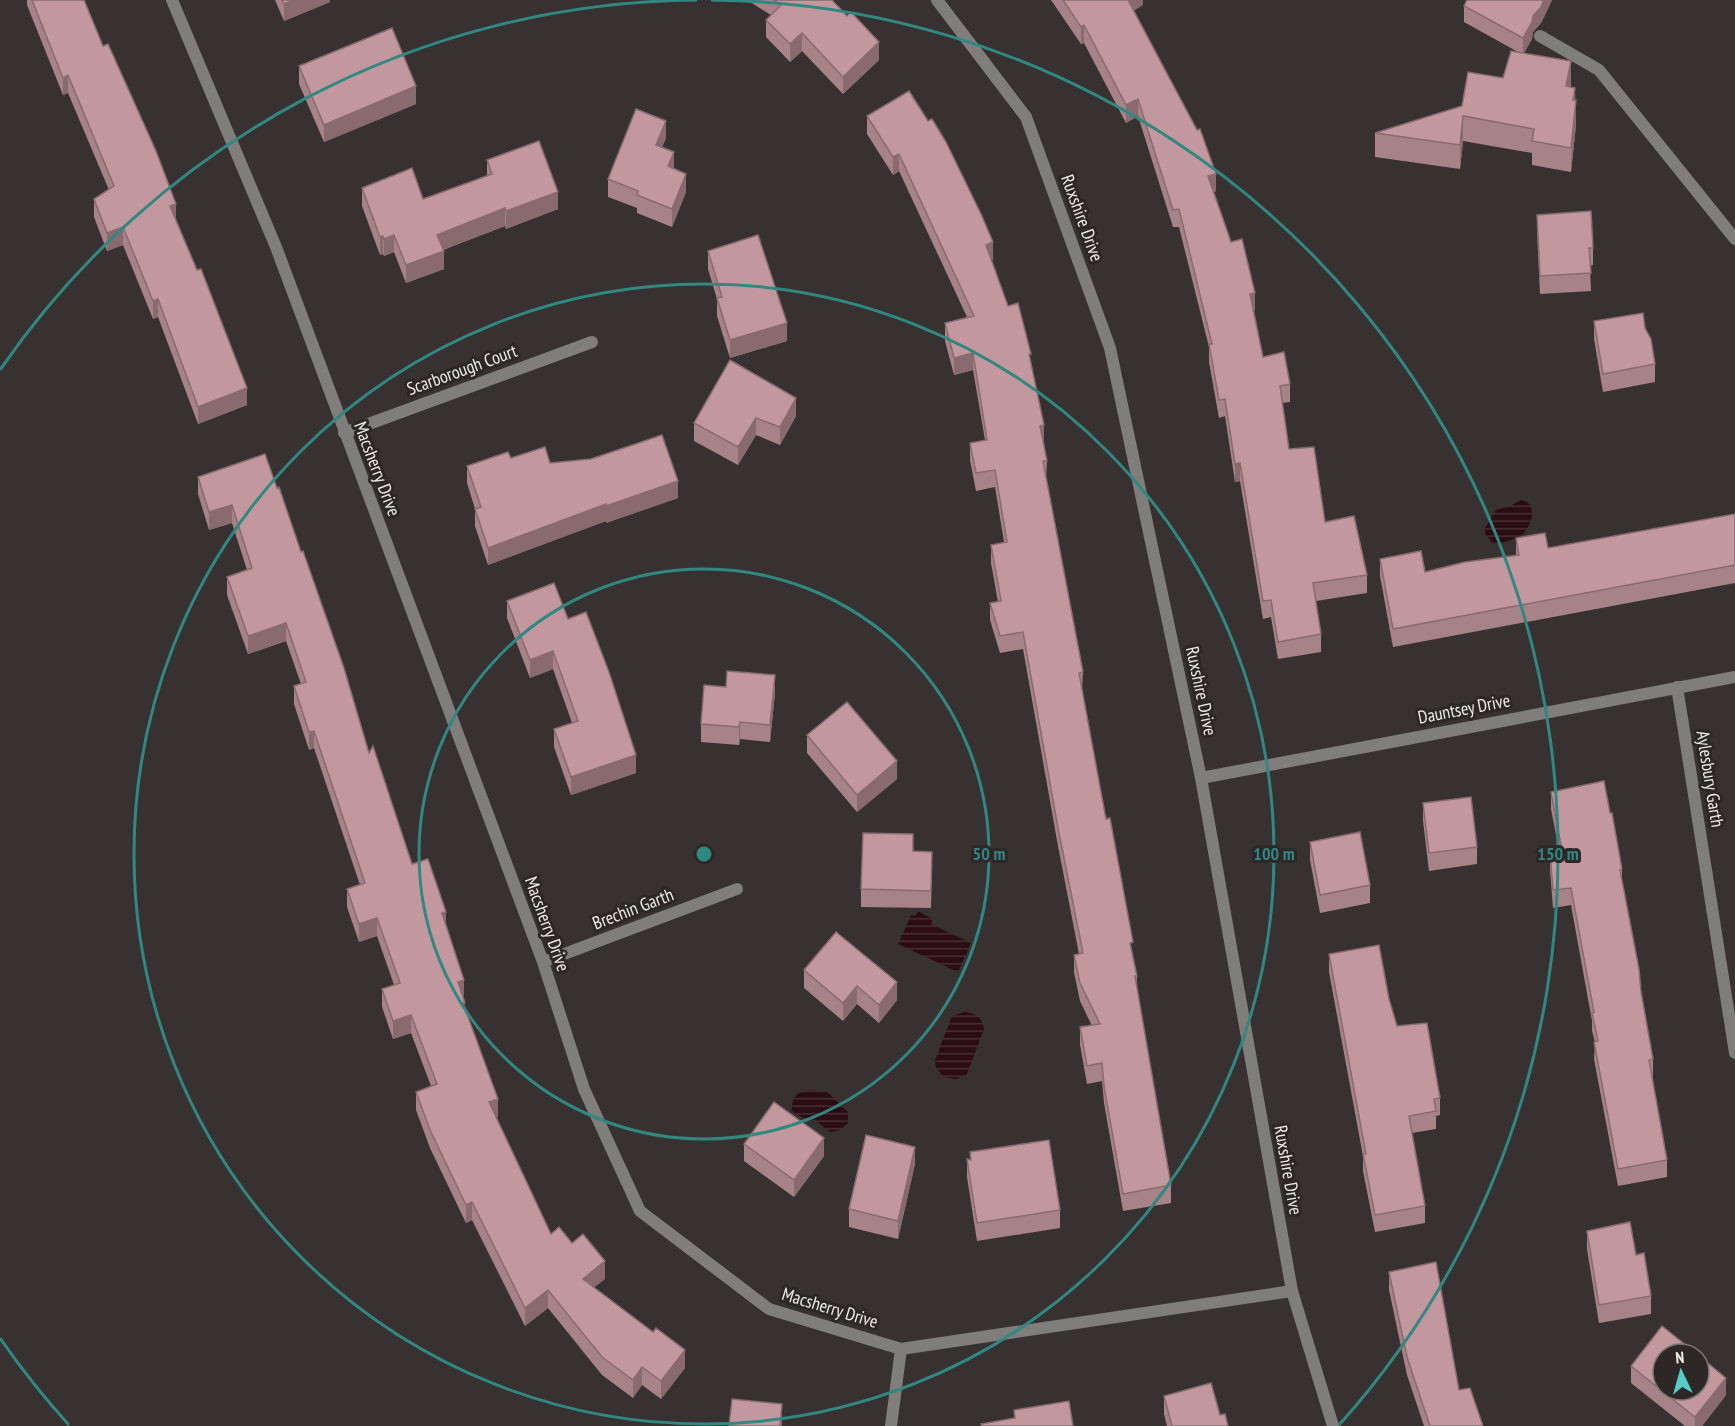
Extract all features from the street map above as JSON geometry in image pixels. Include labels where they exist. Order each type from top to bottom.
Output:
[{"type":"street","name":"Macsherry Drive","points":[[172,0],[276,247],[543,962],[584,1089],[640,1211],[769,1309],[901,1349],[1292,1291]]},
{"type":"street","name":"Ruxshire Drive","points":[[937,0],[1026,117],[1110,348],[1201,778],[1292,1291],[1333,1426]]},
{"type":"street","points":[[1540,36],[1599,70],[1735,239]]},
{"type":"street","name":"Scarborough Court","points":[[344,433],[592,342]]},
{"type":"street","name":"Dauntsey Drive","points":[[1201,778],[1735,677]]},
{"type":"street","name":"Aylesbury Garth","points":[[1677,687],[1735,1053]]},
{"type":"street","name":"Brechin Garth","points":[[543,962],[737,889]]},
{"type":"street","points":[[891,1426],[901,1349]]},
{"type":"shaded area","points":[[1521,500],[1530,505],[1532,513],[1525,532],[1510,540],[1492,543],[1485,533],[1485,528],[1496,510]]},
{"type":"shaded area","points":[[918,911],[933,919],[931,924],[971,943],[958,972],[898,944],[911,915],[915,916]]},
{"type":"shaded area","points":[[964,1012],[977,1016],[982,1021],[984,1029],[967,1074],[956,1079],[943,1077],[936,1067],[935,1060],[952,1016]]},
{"type":"shaded area","points":[[808,1090],[827,1092],[848,1112],[848,1123],[840,1130],[830,1132],[815,1120],[803,1118],[792,1111],[795,1097],[800,1092]]},
{"type":"building","points":[[32,0],[84,0],[103,46],[108,44],[156,151],[176,204],[170,206],[197,270],[201,269],[247,388],[198,407],[158,299],[153,301],[123,227],[107,233],[94,199],[114,186],[68,75],[63,78]]},
{"type":"building","points":[[774,0],[832,0],[847,16],[851,12],[879,42],[843,77],[802,33],[790,44],[766,20],[781,5]]},
{"type":"building","points":[[1063,0],[1128,0],[1197,130],[1200,129],[1216,174],[1208,176],[1231,242],[1242,239],[1255,293],[1250,294],[1263,357],[1284,352],[1290,384],[1280,386],[1289,449],[1314,447],[1325,522],[1354,516],[1367,575],[1313,583],[1321,634],[1278,642],[1271,600],[1263,601],[1240,463],[1235,464],[1225,399],[1219,400],[1209,344],[1212,344],[1179,209],[1173,210],[1138,99],[1126,105],[1084,25],[1081,27]]},
{"type":"building","points":[[1467,0],[1544,0],[1533,16],[1523,38],[1464,6]]},
{"type":"building","points":[[392,28],[416,86],[324,125],[299,66]]},
{"type":"building","points":[[1511,51],[1571,61],[1566,86],[1575,88],[1573,100],[1576,100],[1571,148],[1532,141],[1534,129],[1463,116],[1460,145],[1375,133],[1462,106],[1468,72],[1503,78]]},
{"type":"building","points":[[909,91],[928,121],[932,119],[946,142],[981,214],[993,242],[986,245],[1008,306],[1018,303],[1031,354],[1029,354],[1044,425],[1040,426],[1047,461],[1043,461],[1083,672],[1079,673],[1106,819],[1110,818],[1133,942],[1130,943],[1137,976],[1135,976],[1171,1185],[1123,1194],[1102,1063],[1087,1066],[1080,1027],[1100,1024],[1080,983],[1074,955],[1083,953],[1023,632],[1000,636],[990,603],[1001,601],[991,545],[1007,542],[995,470],[976,473],[970,443],[987,440],[973,353],[954,358],[945,323],[974,316],[899,154],[893,157],[867,116]]},
{"type":"building","points":[[636,109],[666,121],[656,145],[674,152],[668,166],[686,174],[672,209],[637,195],[638,191],[608,179]]},
{"type":"building","points":[[539,141],[558,192],[506,211],[505,208],[437,235],[444,251],[406,265],[394,235],[384,239],[383,236],[380,237],[362,188],[412,168],[423,199],[492,174],[487,160]]},
{"type":"building","points":[[1591,211],[1593,248],[1589,248],[1591,273],[1540,276],[1537,215]]},
{"type":"building","points":[[758,235],[787,323],[730,340],[717,298],[722,297],[708,251]]},
{"type":"building","points":[[1643,313],[1645,328],[1651,339],[1655,364],[1603,374],[1594,321]]},
{"type":"building","points":[[730,360],[796,398],[780,427],[756,418],[738,447],[694,423]]},
{"type":"building","points":[[662,435],[678,481],[606,506],[606,504],[488,548],[475,509],[481,507],[467,466],[508,452],[511,458],[545,447],[550,463],[591,459]]},
{"type":"building","points":[[265,454],[301,552],[303,551],[344,668],[369,753],[373,746],[412,864],[428,859],[446,912],[442,913],[464,980],[458,982],[465,1003],[463,1003],[498,1099],[489,1102],[551,1234],[559,1227],[572,1243],[583,1234],[605,1261],[583,1279],[653,1332],[656,1328],[685,1350],[661,1381],[642,1367],[633,1380],[602,1357],[548,1290],[525,1308],[472,1202],[466,1205],[430,1130],[416,1092],[437,1084],[411,1015],[393,1021],[382,989],[400,983],[377,918],[359,924],[347,889],[365,883],[314,731],[309,732],[294,686],[306,682],[286,623],[248,636],[227,577],[252,568],[232,505],[209,512],[198,477]]},
{"type":"building","points":[[1735,514],[1735,565],[1393,629],[1380,559],[1421,551],[1425,572],[1465,562],[1519,555],[1516,538],[1545,533],[1548,548]]},
{"type":"building","points":[[554,583],[568,619],[586,612],[609,672],[636,755],[571,777],[554,729],[578,721],[553,651],[530,660],[507,601]]},
{"type":"building","points":[[727,671],[775,675],[770,725],[740,722],[739,727],[701,724],[704,685],[726,687]]},
{"type":"building","points":[[847,702],[897,761],[857,795],[807,735]]},
{"type":"building","points":[[1604,781],[1610,813],[1612,813],[1622,869],[1620,870],[1639,969],[1653,1059],[1649,1060],[1667,1160],[1618,1169],[1594,1042],[1598,1041],[1592,1013],[1594,1012],[1571,888],[1553,890],[1550,852],[1562,850],[1551,792]]},
{"type":"building","points":[[1471,797],[1477,847],[1429,853],[1423,803]]},
{"type":"building","points":[[1360,832],[1370,885],[1320,895],[1310,842]]},
{"type":"building","points":[[863,833],[913,834],[913,851],[932,852],[931,891],[861,889]]},
{"type":"building","points":[[836,932],[897,982],[879,1005],[857,986],[843,1003],[804,970]]},
{"type":"building","points":[[1379,945],[1389,999],[1397,1026],[1427,1023],[1440,1098],[1434,1099],[1436,1111],[1409,1116],[1425,1206],[1375,1215],[1329,954]]},
{"type":"building","points":[[774,1102],[824,1138],[794,1180],[744,1144]]},
{"type":"building","points":[[866,1135],[915,1147],[898,1221],[849,1209]]},
{"type":"building","points":[[1049,1140],[1060,1210],[977,1223],[967,1159],[971,1160],[970,1152]]},
{"type":"building","points":[[1630,1222],[1636,1255],[1644,1253],[1651,1296],[1599,1305],[1587,1231]]},
{"type":"building","points":[[1436,1262],[1459,1390],[1470,1388],[1483,1426],[1430,1426],[1407,1357],[1389,1272]]},
{"type":"building","points":[[1662,1326],[1682,1342],[1651,1342],[1651,1382],[1631,1366]]},
{"type":"building","points":[[1711,1366],[1726,1378],[1711,1397]]},
{"type":"building","points":[[1211,1383],[1220,1415],[1225,1414],[1228,1426],[1172,1426],[1164,1396]]},
{"type":"building","points":[[732,1399],[782,1404],[780,1426],[729,1426]]},
{"type":"building","points":[[1069,1401],[1073,1426],[982,1426],[981,1424],[1015,1418],[1014,1410]]},
{"type":"building","points":[[1676,1402],[1707,1402],[1695,1417]]}]
